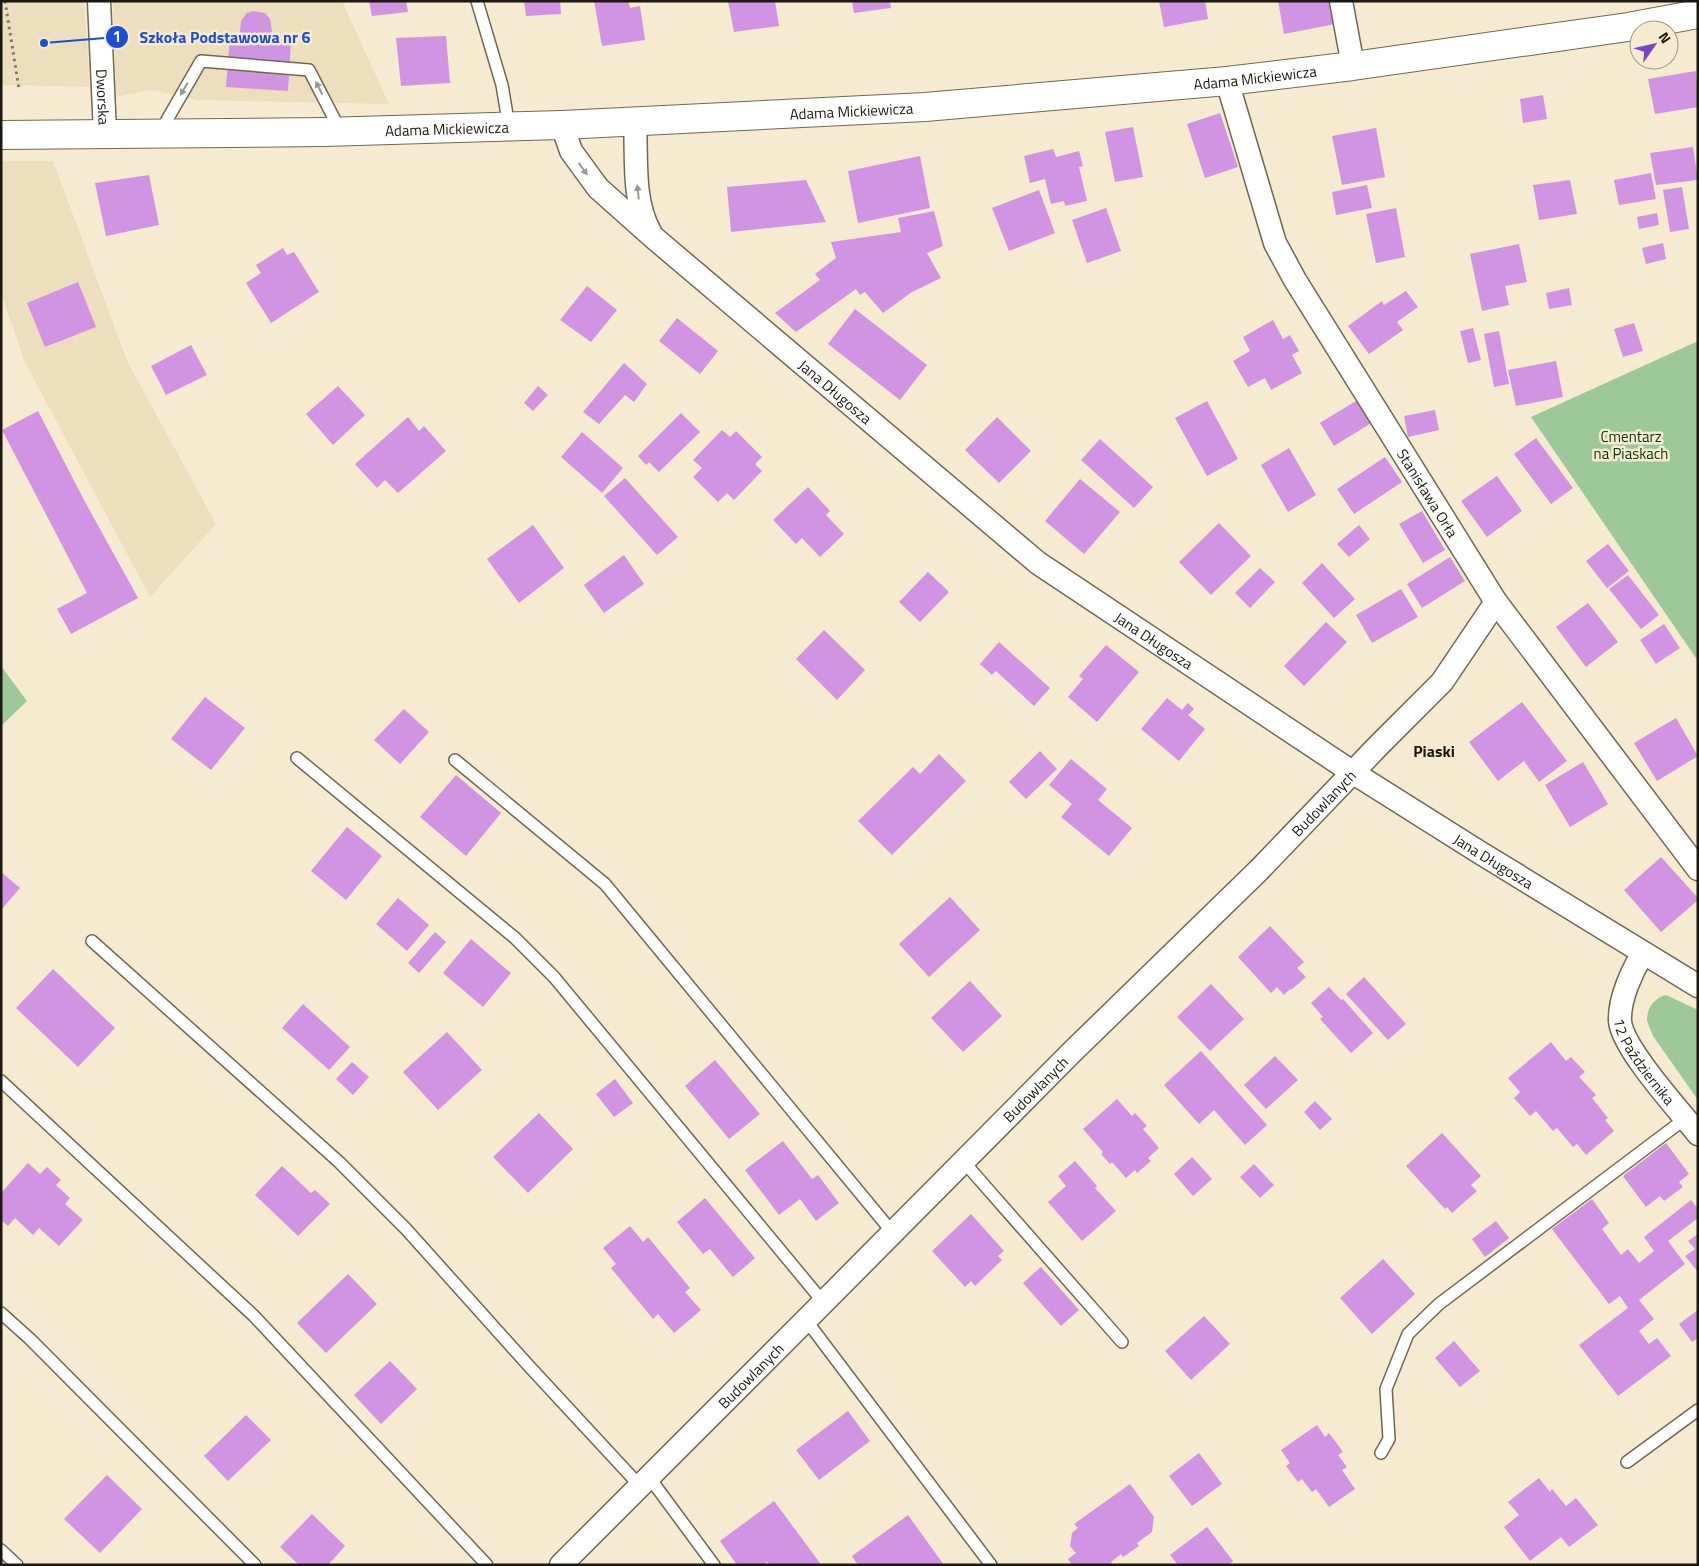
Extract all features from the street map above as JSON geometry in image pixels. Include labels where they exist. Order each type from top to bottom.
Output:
[{"type":"street","name":"Dworska","points":[[99,1],[104,133]]},
{"type":"street","points":[[1341,1],[1353,66]]},
{"type":"street","name":"Adama Mickiewicza","points":[[1,135],[562,126],[925,107],[1227,81],[1353,66],[1628,27],[1698,14]]},
{"type":"street","name":"Stanisława Orła","points":[[1227,81],[1275,243],[1295,280],[1496,602],[1698,869]]},
{"type":"street","name":"Jana Długosza","points":[[635,122],[638,195],[644,221],[653,237]]},
{"type":"street","name":"Jana Długosza","points":[[562,126],[571,151],[598,188],[653,237],[1038,563],[1352,772],[1698,986]]},
{"type":"street","name":"Budowlanych","points":[[561,1565],[894,1233],[1071,1053],[1259,870],[1352,772],[1442,682],[1496,602]]},
{"type":"street","name":"12 Października","points":[[1643,953],[1628,982],[1620,1021],[1624,1035],[1639,1061],[1692,1126]]},
{"type":"lane","points":[[477,1],[502,85],[509,127]]},
{"type":"lane","points":[[160,133],[201,61],[309,70],[341,131]]},
{"type":"lane","points":[[297,758],[515,938],[554,977],[824,1303]]},
{"type":"lane","points":[[455,760],[605,884],[894,1233]]},
{"type":"lane","points":[[92,941],[339,1162],[406,1229],[528,1365],[645,1481],[714,1565]]},
{"type":"lane","points":[[1,1081],[254,1316],[487,1565]]},
{"type":"lane","points":[[1381,1453],[1389,1439],[1386,1389],[1408,1334],[1439,1304],[1692,1126]]},
{"type":"lane","points":[[964,1162],[1122,1342]]},
{"type":"lane","points":[[1,1314],[30,1339],[254,1565]]},
{"type":"lane","points":[[806,1320],[991,1565]]},
{"type":"lane","points":[[1627,1462],[1698,1410]]},
{"type":"lane","points":[[1,1550],[17,1565]]},
{"type":"path","points":[[5,1],[19,89]]},
{"type":"shaded area","points":[[1,1],[84,1],[90,87],[1,85]]},
{"type":"shaded area","points":[[113,1],[342,1],[389,104],[198,100],[151,90],[116,97]]},
{"type":"shaded area","points":[[1,161],[53,161],[128,363],[216,524],[150,597],[25,362],[1,294]]},
{"type":"green space","name":"Cmentarz na Piaskach","points":[[1698,341],[1698,661],[1531,417]]},
{"type":"green space","points":[[1,666],[27,701],[1,726]]},
{"type":"green space","points":[[1666,995],[1698,1010],[1698,1100],[1653,1036],[1647,1022],[1648,1011],[1652,1004],[1658,998]]},
{"type":"building","points":[[369,1],[406,1],[408,12],[372,16]]},
{"type":"building","points":[[524,1],[560,1],[561,14],[526,16]]},
{"type":"building","points":[[594,1],[628,1],[630,8],[640,6],[645,40],[602,46]]},
{"type":"building","points":[[728,1],[775,1],[779,26],[734,32]]},
{"type":"building","points":[[852,1],[890,1],[891,8],[854,13]]},
{"type":"building","points":[[1159,1],[1205,1],[1208,19],[1164,27]]},
{"type":"building","points":[[1278,1],[1331,1],[1335,24],[1284,34]]},
{"type":"building","points":[[253,11],[265,13],[270,19],[272,31],[268,38],[291,40],[288,91],[226,87],[230,36],[243,37],[240,31],[241,21],[247,13]]},
{"type":"building","points":[[446,36],[450,83],[401,86],[396,38]]},
{"type":"building","points":[[1696,71],[1698,107],[1655,114],[1648,79]]},
{"type":"building","points":[[1543,95],[1547,119],[1523,123],[1520,99]]},
{"type":"building","points":[[1220,113],[1238,167],[1205,178],[1187,124]]},
{"type":"building","points":[[1133,127],[1143,177],[1115,182],[1105,132]]},
{"type":"building","points":[[1376,128],[1385,177],[1342,185],[1332,136]]},
{"type":"building","points":[[1693,147],[1698,180],[1656,185],[1650,153]]},
{"type":"building","points":[[1053,149],[1056,157],[1079,151],[1083,166],[1079,167],[1087,201],[1065,206],[1064,201],[1051,204],[1045,179],[1030,183],[1024,156]]},
{"type":"building","points":[[920,156],[930,208],[858,223],[848,171]]},
{"type":"building","points":[[1651,173],[1656,199],[1619,205],[1614,180]]},
{"type":"building","points":[[149,175],[159,225],[106,236],[95,183]]},
{"type":"building","points":[[806,180],[826,222],[731,232],[727,187]]},
{"type":"building","points":[[1570,180],[1577,214],[1539,220],[1533,185]]},
{"type":"building","points":[[1367,185],[1372,208],[1336,215],[1332,192]]},
{"type":"building","points":[[1682,187],[1689,229],[1670,232],[1663,190]]},
{"type":"building","points":[[1039,190],[1055,233],[1009,251],[992,208]]},
{"type":"building","points":[[1106,208],[1121,251],[1087,263],[1072,220]]},
{"type":"building","points":[[1396,208],[1405,257],[1376,263],[1366,214]]},
{"type":"building","points":[[934,211],[943,246],[927,253],[941,278],[912,292],[883,313],[865,292],[860,295],[856,289],[796,332],[775,313],[820,280],[815,274],[836,258],[831,242],[901,232],[898,218]]},
{"type":"building","points":[[1657,213],[1659,225],[1639,229],[1637,217]]},
{"type":"building","points":[[1663,243],[1666,259],[1646,264],[1642,248]]},
{"type":"building","points":[[1519,244],[1527,282],[1505,286],[1509,305],[1482,311],[1470,254]]},
{"type":"building","points":[[283,248],[287,255],[294,252],[319,292],[271,323],[246,283],[261,273],[256,265]]},
{"type":"building","points":[[78,282],[96,327],[45,347],[27,303]]},
{"type":"building","points":[[587,286],[617,310],[591,342],[560,320]]},
{"type":"building","points":[[1569,288],[1572,305],[1549,309],[1546,293]]},
{"type":"building","points":[[1406,291],[1418,307],[1397,322],[1403,330],[1369,354],[1348,326],[1382,301],[1384,305]]},
{"type":"building","points":[[855,309],[927,365],[900,400],[828,344]]},
{"type":"building","points":[[677,318],[718,351],[700,374],[659,341]]},
{"type":"building","points":[[1273,320],[1283,339],[1290,335],[1299,351],[1292,355],[1302,373],[1271,390],[1265,378],[1248,387],[1233,361],[1250,351],[1243,337]]},
{"type":"building","points":[[1634,323],[1643,351],[1623,357],[1614,329]]},
{"type":"building","points":[[1473,328],[1481,360],[1468,363],[1460,331]]},
{"type":"building","points":[[1499,331],[1509,384],[1494,387],[1484,334]]},
{"type":"building","points":[[191,345],[207,375],[166,395],[151,366]]},
{"type":"building","points":[[1556,361],[1563,397],[1516,406],[1508,370]]},
{"type":"building","points":[[624,363],[647,384],[634,402],[625,395],[599,424],[583,412]]},
{"type":"building","points":[[338,386],[365,415],[333,445],[306,414]]},
{"type":"building","points":[[538,386],[548,395],[533,411],[524,403]]},
{"type":"building","points":[[1359,399],[1373,422],[1334,446],[1320,423]]},
{"type":"building","points":[[1207,401],[1238,459],[1207,476],[1175,418]]},
{"type":"building","points":[[1435,410],[1439,430],[1408,437],[1404,416]]},
{"type":"building","points":[[38,411],[138,598],[71,634],[57,609],[87,593],[2,430]]},
{"type":"building","points":[[681,413],[700,432],[659,472],[649,462],[646,465],[638,456]]},
{"type":"building","points":[[408,417],[419,431],[424,426],[446,451],[398,493],[385,480],[377,488],[355,464]]},
{"type":"building","points":[[997,417],[1031,451],[999,483],[965,450]]},
{"type":"building","points":[[722,430],[730,437],[736,431],[762,457],[755,464],[762,471],[734,500],[727,493],[718,502],[693,477],[702,468],[693,460]]},
{"type":"building","points":[[582,432],[623,468],[602,493],[561,457]]},
{"type":"building","points":[[1536,438],[1573,488],[1551,504],[1514,454]]},
{"type":"building","points":[[1100,439],[1153,487],[1134,508],[1081,460]]},
{"type":"building","points":[[1289,448],[1316,495],[1288,512],[1261,465]]},
{"type":"building","points":[[1385,457],[1402,482],[1354,514],[1337,489]]},
{"type":"building","points":[[1497,476],[1522,511],[1487,537],[1461,501]]},
{"type":"building","points":[[625,478],[678,537],[657,555],[604,496]]},
{"type":"building","points":[[1080,479],[1120,512],[1084,554],[1045,521]]},
{"type":"building","points":[[808,487],[830,511],[826,515],[844,534],[820,557],[802,538],[796,544],[773,520]]},
{"type":"building","points":[[1422,511],[1445,550],[1423,563],[1399,524]]},
{"type":"building","points":[[1219,523],[1251,556],[1211,595],[1179,562]]},
{"type":"building","points":[[533,525],[564,568],[519,603],[487,559]]},
{"type":"building","points":[[1359,525],[1370,539],[1349,557],[1337,544]]},
{"type":"building","points":[[1608,544],[1629,571],[1607,588],[1586,561]]},
{"type":"building","points":[[624,555],[644,584],[604,613],[584,585]]},
{"type":"building","points":[[1450,557],[1465,581],[1422,608],[1407,584]]},
{"type":"building","points":[[1322,563],[1355,599],[1334,618],[1302,583]]},
{"type":"building","points":[[1260,568],[1275,582],[1250,608],[1235,593]]},
{"type":"building","points":[[928,572],[949,592],[920,622],[899,602]]},
{"type":"building","points":[[1628,575],[1659,615],[1641,629],[1609,589]]},
{"type":"building","points":[[1401,589],[1418,617],[1372,643],[1356,615]]},
{"type":"building","points":[[1588,603],[1618,642],[1586,667],[1556,627]]},
{"type":"building","points":[[1326,622],[1347,642],[1304,686],[1284,666]]},
{"type":"building","points":[[1664,624],[1680,648],[1656,664],[1640,640]]},
{"type":"building","points":[[824,630],[865,670],[837,700],[796,659]]},
{"type":"building","points":[[999,642],[1050,688],[1034,706],[996,671],[992,675],[980,664]]},
{"type":"building","points":[[1106,645],[1139,672],[1097,722],[1068,697],[1083,679],[1079,676]]},
{"type":"building","points":[[205,697],[245,728],[211,770],[171,739]]},
{"type":"building","points":[[1167,698],[1182,710],[1188,703],[1194,709],[1188,715],[1205,729],[1179,761],[1141,729]]},
{"type":"building","points":[[1522,702],[1567,761],[1539,782],[1524,761],[1498,781],[1469,742]]},
{"type":"building","points":[[404,709],[429,732],[400,764],[374,740]]},
{"type":"building","points":[[1676,718],[1698,756],[1657,781],[1634,743]]},
{"type":"building","points":[[1040,751],[1057,769],[1026,799],[1009,782]]},
{"type":"building","points":[[939,754],[966,781],[892,855],[858,821],[913,767],[920,774]]},
{"type":"building","points":[[1071,759],[1107,789],[1098,800],[1132,828],[1109,856],[1061,817],[1072,804],[1049,785]]},
{"type":"building","points":[[1583,762],[1608,804],[1570,827],[1545,785]]},
{"type":"building","points":[[456,775],[501,813],[466,856],[420,817]]},
{"type":"building","points":[[347,827],[382,856],[346,900],[311,871]]},
{"type":"building","points":[[1661,857],[1698,900],[1661,932],[1624,890]]},
{"type":"building","points":[[1,872],[20,888],[1,910]]},
{"type":"building","points":[[950,897],[980,930],[929,977],[899,944]]},
{"type":"building","points":[[398,898],[429,925],[407,951],[376,924]]},
{"type":"building","points":[[1270,926],[1304,962],[1297,968],[1306,977],[1284,995],[1277,987],[1271,993],[1238,957]]},
{"type":"building","points":[[435,932],[446,942],[419,973],[408,963]]},
{"type":"building","points":[[471,939],[511,973],[483,1007],[443,973]]},
{"type":"building","points":[[53,969],[115,1028],[78,1067],[16,1008]]},
{"type":"building","points":[[1364,977],[1406,1024],[1388,1040],[1346,994]]},
{"type":"building","points":[[970,981],[1002,1016],[963,1052],[931,1018]]},
{"type":"building","points":[[1211,984],[1244,1019],[1210,1051],[1177,1017]]},
{"type":"building","points":[[1329,987],[1341,1000],[1343,999],[1373,1033],[1351,1053],[1320,1019],[1323,1017],[1311,1003]]},
{"type":"building","points":[[303,1004],[350,1047],[329,1070],[282,1028]]},
{"type":"building","points":[[447,1032],[482,1070],[438,1110],[403,1072]]},
{"type":"building","points":[[1551,1042],[1566,1061],[1571,1057],[1585,1072],[1579,1077],[1596,1095],[1592,1098],[1608,1118],[1605,1120],[1614,1131],[1586,1155],[1577,1144],[1573,1147],[1557,1128],[1553,1131],[1536,1111],[1530,1116],[1514,1098],[1520,1092],[1508,1078]]},
{"type":"building","points":[[1201,1051],[1267,1125],[1245,1145],[1214,1110],[1199,1124],[1164,1085]]},
{"type":"building","points":[[1275,1056],[1298,1080],[1266,1109],[1244,1085]]},
{"type":"building","points":[[715,1060],[760,1114],[729,1139],[685,1086]]},
{"type":"building","points":[[352,1062],[369,1077],[353,1095],[336,1079]]},
{"type":"building","points":[[615,1079],[633,1103],[614,1117],[596,1094]]},
{"type":"building","points":[[1117,1099],[1132,1116],[1135,1113],[1147,1126],[1143,1129],[1159,1148],[1148,1158],[1151,1161],[1137,1173],[1135,1170],[1126,1178],[1112,1162],[1110,1164],[1101,1154],[1103,1152],[1083,1129]]},
{"type":"building","points":[[1315,1101],[1332,1119],[1320,1130],[1304,1112]]},
{"type":"building","points":[[539,1113],[573,1149],[528,1193],[493,1157]]},
{"type":"building","points":[[1442,1133],[1481,1176],[1471,1185],[1477,1191],[1452,1213],[1447,1207],[1445,1209],[1406,1166]]},
{"type":"building","points":[[783,1141],[812,1179],[818,1175],[839,1203],[816,1221],[800,1199],[779,1215],[745,1170]]},
{"type":"building","points":[[1666,1143],[1689,1174],[1679,1182],[1683,1187],[1664,1201],[1660,1196],[1646,1207],[1623,1176]]},
{"type":"building","points":[[1192,1157],[1212,1179],[1193,1196],[1174,1174]]},
{"type":"building","points":[[1075,1161],[1097,1186],[1095,1188],[1116,1211],[1082,1241],[1048,1202],[1066,1186],[1058,1176]]},
{"type":"building","points":[[28,1163],[40,1174],[47,1167],[61,1180],[56,1185],[70,1198],[65,1204],[83,1220],[59,1246],[39,1228],[33,1235],[15,1218],[8,1226],[1,1220],[1,1193]]},
{"type":"building","points":[[1254,1164],[1274,1185],[1260,1198],[1240,1177]]},
{"type":"building","points":[[282,1166],[311,1193],[315,1190],[330,1204],[298,1236],[255,1195]]},
{"type":"building","points":[[705,1198],[755,1258],[733,1277],[710,1249],[703,1254],[677,1222]]},
{"type":"building","points":[[1592,1199],[1609,1223],[1602,1229],[1621,1255],[1628,1249],[1639,1263],[1654,1251],[1644,1237],[1691,1200],[1698,1209],[1698,1218],[1668,1241],[1685,1264],[1639,1300],[1654,1319],[1639,1331],[1649,1344],[1657,1338],[1671,1356],[1618,1396],[1579,1345],[1628,1308],[1620,1296],[1609,1304],[1552,1229]]},
{"type":"building","points":[[971,1214],[1004,1251],[998,1256],[1002,1260],[975,1286],[971,1281],[965,1287],[932,1251]]},
{"type":"building","points":[[1496,1221],[1509,1238],[1485,1257],[1472,1239]]},
{"type":"building","points":[[630,1226],[643,1242],[648,1237],[690,1288],[685,1292],[701,1310],[674,1333],[658,1314],[653,1319],[611,1268],[616,1264],[603,1248]]},
{"type":"building","points":[[1698,1234],[1698,1272],[1685,1256],[1695,1249],[1688,1241]]},
{"type":"building","points":[[1383,1259],[1415,1294],[1372,1334],[1340,1298]]},
{"type":"building","points":[[1041,1267],[1079,1310],[1061,1326],[1023,1283]]},
{"type":"building","points":[[348,1274],[377,1304],[326,1353],[297,1323]]},
{"type":"building","points":[[1698,1310],[1698,1338],[1692,1342],[1679,1324]]},
{"type":"building","points":[[1204,1316],[1230,1344],[1191,1380],[1165,1351]]},
{"type":"building","points":[[1454,1341],[1480,1371],[1460,1387],[1435,1358]]},
{"type":"building","points":[[390,1361],[417,1389],[381,1424],[354,1395]]},
{"type":"building","points":[[848,1411],[870,1441],[819,1480],[796,1450]]},
{"type":"building","points":[[246,1415],[271,1440],[228,1481],[204,1456]]},
{"type":"building","points":[[1317,1425],[1325,1437],[1329,1433],[1343,1452],[1338,1455],[1347,1467],[1342,1470],[1355,1489],[1329,1507],[1316,1489],[1312,1492],[1302,1479],[1298,1482],[1286,1466],[1290,1463],[1281,1450]]},
{"type":"building","points":[[1199,1453],[1222,1484],[1192,1506],[1169,1476]]},
{"type":"building","points":[[107,1475],[142,1509],[100,1553],[64,1519]]},
{"type":"building","points":[[1539,1478],[1550,1492],[1552,1489],[1566,1506],[1576,1498],[1598,1525],[1569,1547],[1561,1537],[1530,1561],[1504,1527],[1519,1515],[1508,1502]]},
{"type":"building","points":[[1130,1484],[1154,1517],[1152,1532],[1137,1543],[1139,1546],[1123,1557],[1121,1554],[1111,1562],[1113,1565],[1072,1565],[1068,1559],[1076,1553],[1070,1546],[1072,1533],[1078,1528],[1074,1524]]},
{"type":"building","points":[[774,1501],[820,1563],[818,1565],[769,1565],[767,1562],[764,1565],[737,1565],[720,1541]]},
{"type":"building","points":[[312,1514],[345,1546],[328,1565],[299,1565],[280,1547]]},
{"type":"building","points":[[908,1515],[944,1565],[858,1565],[852,1556]]},
{"type":"building","points":[[1207,1527],[1233,1561],[1228,1565],[1178,1565],[1170,1555]]},
{"type":"place","name":"Szkoła Podstawowa nr 6","points":[[44,43]]},
{"type":"district","name":"Piaski","points":[[1434,751]]}]
